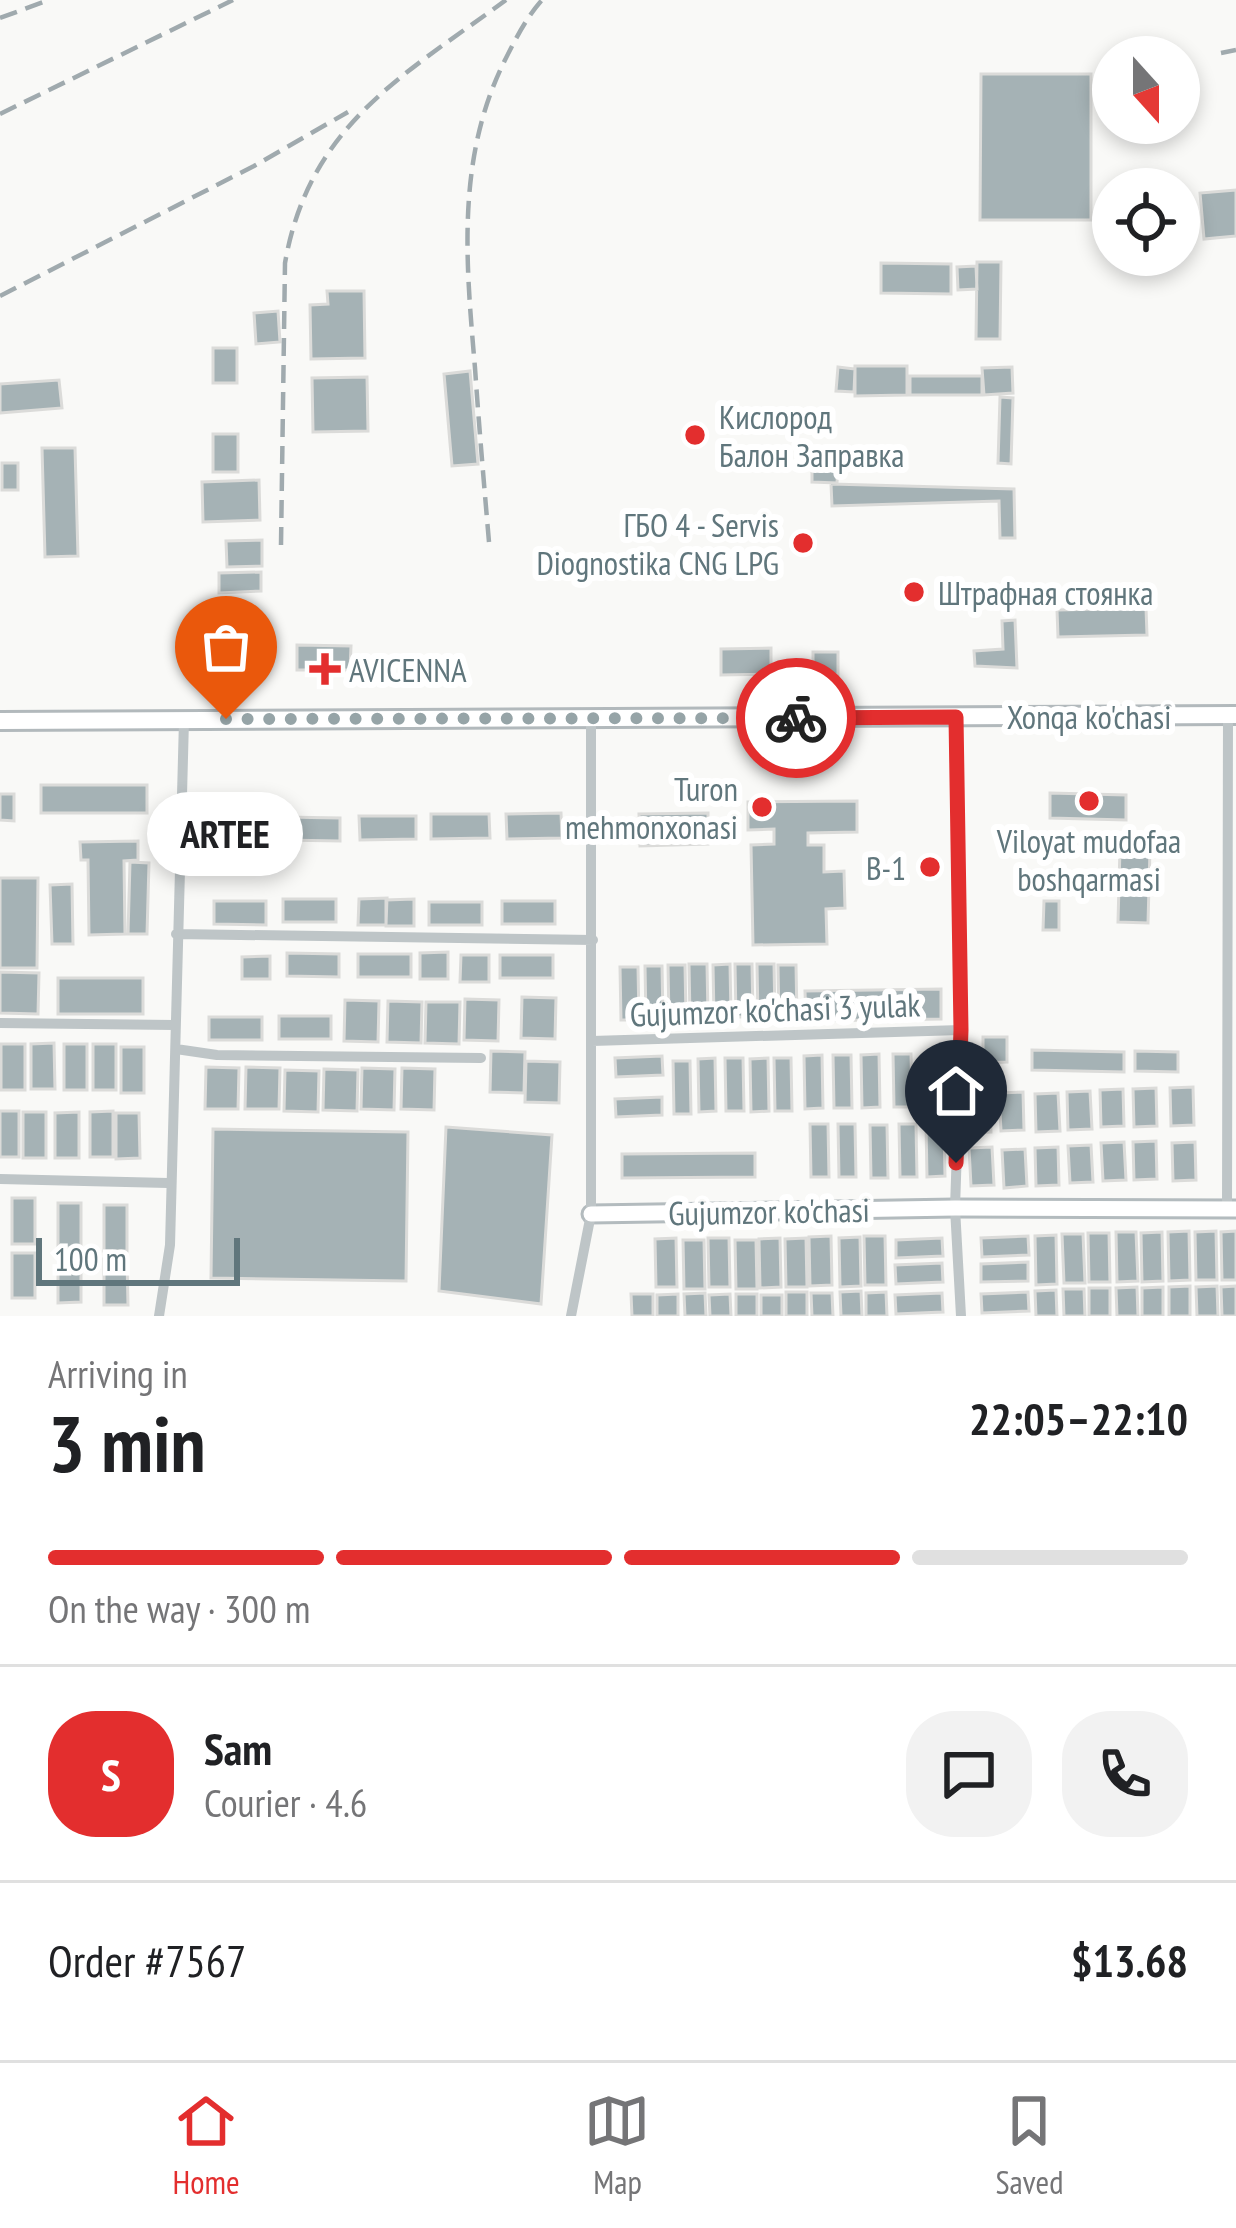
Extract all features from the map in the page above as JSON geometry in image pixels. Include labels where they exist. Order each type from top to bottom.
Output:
[{"type":"main road","name":"Xonqa ko'chasi","points":[[0,721],[1232,715]]},
{"type":"street","name":"Xonqa ko'chasi","points":[[1231,1209],[1232,715]]},
{"type":"street","points":[[956,717],[961,1030],[955,1208],[961,1316]]},
{"type":"street","points":[[159,1316],[170,1245],[168,1183],[184,720]]},
{"type":"street","points":[[572,1316],[591,1214],[590,721]]},
{"type":"street","points":[[176,934],[593,940]]},
{"type":"street","points":[[0,1023],[174,1025]]},
{"type":"street","name":"Gujumzor ko'chasi 3 yulak","points":[[592,1041],[961,1030]]},
{"type":"street","points":[[176,1049],[217,1055],[481,1058]]},
{"type":"street","points":[[0,1179],[168,1183]]},
{"type":"street","name":"Gujumzor ko'chasi","points":[[591,1214],[1231,1209]]},
{"type":"building","points":[[981,74],[1091,74],[1091,220],[980,220]]},
{"type":"building","points":[[1236,190],[1236,236],[1204,239],[1200,193]]},
{"type":"building","points":[[977,262],[1001,262],[1000,339],[976,339]]},
{"type":"building","points":[[881,263],[951,264],[951,294],[881,293]]},
{"type":"building","points":[[976,266],[977,289],[958,290],[957,267]]},
{"type":"building","points":[[327,291],[364,291],[365,358],[311,359],[310,305],[328,304]]},
{"type":"building","points":[[278,311],[280,342],[256,344],[254,313]]},
{"type":"building","points":[[213,348],[237,348],[237,383],[213,383]]},
{"type":"building","points":[[855,366],[907,366],[907,395],[855,396]]},
{"type":"building","points":[[838,367],[855,369],[854,392],[836,391]]},
{"type":"building","points":[[1012,367],[1013,393],[984,395],[982,368]]},
{"type":"building","points":[[470,371],[478,464],[452,466],[444,374]]},
{"type":"building","points":[[910,376],[982,376],[982,395],[910,395]]},
{"type":"building","points":[[367,377],[368,431],[313,432],[312,378]]},
{"type":"building","points":[[59,380],[62,408],[0,413],[0,384]]},
{"type":"building","points":[[1000,397],[1013,398],[1011,464],[998,463]]},
{"type":"building","points":[[213,434],[238,434],[238,472],[213,472]]},
{"type":"building","points":[[42,448],[75,448],[78,556],[45,557]]},
{"type":"building","points":[[2,463],[18,463],[18,490],[2,490]]},
{"type":"building","points":[[812,465],[838,465],[837,483],[812,482]]},
{"type":"building","points":[[259,480],[260,520],[203,522],[202,482]]},
{"type":"building","points":[[831,484],[1014,489],[1015,538],[1000,538],[999,501],[832,506]]},
{"type":"building","points":[[262,540],[262,566],[227,567],[226,541]]},
{"type":"building","points":[[261,572],[261,591],[219,593],[219,573]]},
{"type":"building","points":[[1146,608],[1147,635],[1058,637],[1057,610]]},
{"type":"building","points":[[1015,620],[1017,668],[975,666],[974,651],[1003,649],[1002,621]]},
{"type":"building","points":[[262,622],[264,662],[234,663],[233,623]]},
{"type":"building","points":[[297,645],[351,646],[350,670],[297,670]]},
{"type":"building","points":[[771,648],[771,674],[721,675],[721,649]]},
{"type":"building","points":[[813,652],[838,652],[838,675],[813,675]]},
{"type":"building","points":[[41,785],[147,785],[147,813],[41,813]]},
{"type":"building","points":[[1050,793],[1126,795],[1126,820],[1050,818]]},
{"type":"building","points":[[0,794],[14,794],[14,821],[0,820]]},
{"type":"building","points":[[857,801],[857,832],[808,833],[808,845],[824,845],[824,872],[844,871],[845,908],[826,909],[827,944],[753,945],[751,845],[774,844],[774,829],[748,830],[748,802]]},
{"type":"building","points":[[561,813],[562,838],[507,839],[506,814]]},
{"type":"building","points":[[708,813],[708,844],[640,846],[639,814]]},
{"type":"building","points":[[431,814],[489,814],[490,838],[431,839]]},
{"type":"building","points":[[359,816],[416,816],[416,839],[360,840]]},
{"type":"building","points":[[211,817],[269,817],[269,840],[210,840]]},
{"type":"building","points":[[283,817],[340,818],[340,841],[282,840]]},
{"type":"building","points":[[138,841],[138,860],[124,861],[125,934],[89,935],[88,860],[81,860],[80,842]]},
{"type":"building","points":[[1120,848],[1150,849],[1148,923],[1118,922]]},
{"type":"building","points":[[130,862],[149,863],[147,934],[128,934]]},
{"type":"building","points":[[0,878],[38,878],[37,968],[0,968]]},
{"type":"building","points":[[72,884],[73,944],[52,944],[50,885]]},
{"type":"building","points":[[387,898],[386,925],[358,925],[359,899]]},
{"type":"building","points":[[283,899],[336,899],[336,922],[283,922]]},
{"type":"building","points":[[414,899],[414,926],[386,926],[386,900]]},
{"type":"building","points":[[214,901],[266,901],[266,925],[214,924]]},
{"type":"building","points":[[502,901],[555,901],[555,924],[502,924]]},
{"type":"building","points":[[1044,901],[1059,901],[1059,930],[1043,930]]},
{"type":"building","points":[[429,902],[482,902],[482,925],[429,925]]},
{"type":"building","points":[[448,952],[448,979],[420,979],[420,953]]},
{"type":"building","points":[[287,953],[339,954],[339,977],[287,976]]},
{"type":"building","points":[[358,954],[411,954],[411,977],[358,977]]},
{"type":"building","points":[[461,955],[489,955],[489,982],[460,982]]},
{"type":"building","points":[[500,955],[553,955],[553,978],[500,978]]},
{"type":"building","points":[[270,956],[270,979],[242,979],[242,957]]},
{"type":"building","points":[[689,964],[707,964],[708,1017],[690,1017]]},
{"type":"building","points":[[730,964],[731,1017],[714,1017],[713,965]]},
{"type":"building","points":[[735,964],[752,964],[753,1017],[736,1017]]},
{"type":"building","points":[[757,964],[774,964],[775,1017],[758,1017]]},
{"type":"building","points":[[668,965],[685,965],[686,1018],[669,1018]]},
{"type":"building","points":[[778,965],[796,965],[797,1018],[779,1018]]},
{"type":"building","points":[[645,966],[662,966],[663,1019],[646,1019]]},
{"type":"building","points":[[620,967],[638,967],[639,1020],[621,1020]]},
{"type":"building","points":[[0,972],[39,973],[38,1014],[0,1013]]},
{"type":"building","points":[[58,978],[143,978],[143,1014],[58,1014]]},
{"type":"building","points":[[941,989],[941,1019],[806,1021],[805,991]]},
{"type":"building","points":[[522,997],[556,998],[555,1039],[521,1038]]},
{"type":"building","points":[[465,999],[499,1000],[498,1041],[464,1040]]},
{"type":"building","points":[[345,1000],[379,1001],[378,1042],[344,1041]]},
{"type":"building","points":[[388,1001],[422,1002],[421,1043],[387,1042]]},
{"type":"building","points":[[426,1002],[460,1002],[459,1044],[425,1043]]},
{"type":"building","points":[[279,1016],[331,1016],[331,1039],[279,1039]]},
{"type":"building","points":[[209,1017],[262,1017],[262,1040],[209,1040]]},
{"type":"building","points":[[983,1037],[1007,1037],[1007,1062],[983,1063]]},
{"type":"building","points":[[54,1043],[55,1089],[31,1089],[31,1044]]},
{"type":"building","points":[[1,1044],[25,1044],[25,1090],[1,1090]]},
{"type":"building","points":[[64,1044],[87,1044],[87,1090],[64,1090]]},
{"type":"building","points":[[93,1044],[116,1044],[116,1090],[93,1090]]},
{"type":"building","points":[[121,1047],[144,1047],[144,1093],[121,1093]]},
{"type":"building","points":[[1032,1050],[1124,1052],[1124,1072],[1032,1070]]},
{"type":"building","points":[[491,1051],[525,1052],[524,1093],[490,1092]]},
{"type":"building","points":[[1135,1051],[1178,1052],[1178,1072],[1135,1071]]},
{"type":"building","points":[[879,1054],[880,1107],[862,1108],[861,1055]]},
{"type":"building","points":[[893,1054],[911,1054],[912,1107],[894,1107]]},
{"type":"building","points":[[822,1055],[823,1108],[805,1109],[804,1056]]},
{"type":"building","points":[[833,1055],[851,1055],[852,1108],[834,1108]]},
{"type":"building","points":[[923,1055],[941,1055],[942,1108],[924,1108]]},
{"type":"building","points":[[662,1056],[663,1075],[616,1077],[615,1058]]},
{"type":"building","points":[[715,1058],[716,1111],[699,1112],[698,1059]]},
{"type":"building","points":[[725,1058],[743,1058],[744,1111],[726,1111]]},
{"type":"building","points":[[768,1058],[769,1111],[751,1112],[750,1059]]},
{"type":"building","points":[[774,1058],[791,1058],[792,1111],[775,1111]]},
{"type":"building","points":[[526,1061],[560,1062],[559,1103],[525,1102]]},
{"type":"building","points":[[673,1061],[690,1061],[691,1114],[674,1114]]},
{"type":"building","points":[[206,1067],[239,1068],[238,1109],[205,1109]]},
{"type":"building","points":[[246,1067],[280,1068],[279,1109],[245,1109]]},
{"type":"building","points":[[362,1068],[395,1069],[394,1110],[361,1109]]},
{"type":"building","points":[[402,1068],[435,1069],[434,1110],[401,1109]]},
{"type":"building","points":[[324,1069],[358,1070],[357,1111],[323,1110]]},
{"type":"building","points":[[285,1070],[319,1071],[318,1112],[284,1111]]},
{"type":"building","points":[[1193,1087],[1194,1125],[1171,1126],[1170,1088]]},
{"type":"building","points":[[1156,1088],[1157,1126],[1134,1127],[1133,1089]]},
{"type":"building","points":[[1123,1089],[1124,1126],[1101,1127],[1100,1090]]},
{"type":"building","points":[[1090,1091],[1092,1129],[1068,1130],[1067,1092]]},
{"type":"building","points":[[1023,1092],[1024,1130],[1001,1131],[999,1093]]},
{"type":"building","points":[[1058,1093],[1060,1131],[1036,1132],[1035,1094]]},
{"type":"building","points":[[990,1094],[991,1132],[968,1133],[967,1095]]},
{"type":"building","points":[[662,1097],[662,1115],[616,1117],[615,1099]]},
{"type":"building","points":[[0,1111],[19,1111],[19,1157],[0,1157]]},
{"type":"building","points":[[113,1111],[113,1157],[90,1157],[90,1112]]},
{"type":"building","points":[[23,1112],[46,1112],[46,1158],[23,1158]]},
{"type":"building","points":[[79,1112],[79,1158],[55,1158],[55,1113]]},
{"type":"building","points":[[116,1113],[139,1113],[140,1158],[116,1159]]},
{"type":"building","points":[[944,1123],[945,1176],[927,1177],[926,1124]]},
{"type":"building","points":[[810,1124],[828,1124],[829,1177],[811,1177]]},
{"type":"building","points":[[838,1124],[855,1124],[856,1177],[839,1177]]},
{"type":"building","points":[[899,1124],[916,1124],[917,1177],[900,1177]]},
{"type":"building","points":[[870,1125],[887,1125],[888,1178],[871,1178]]},
{"type":"building","points":[[446,1127],[552,1135],[541,1304],[439,1291]]},
{"type":"building","points":[[213,1129],[408,1132],[406,1281],[211,1278]]},
{"type":"building","points":[[1156,1141],[1157,1179],[1134,1180],[1133,1142]]},
{"type":"building","points":[[1124,1142],[1126,1180],[1103,1181],[1101,1143]]},
{"type":"building","points":[[1195,1142],[1196,1180],[1173,1181],[1172,1143]]},
{"type":"building","points":[[1091,1145],[1093,1182],[1070,1183],[1068,1146]]},
{"type":"building","points":[[992,1147],[994,1185],[971,1186],[969,1148]]},
{"type":"building","points":[[1058,1147],[1059,1185],[1036,1186],[1035,1148]]},
{"type":"building","points":[[1025,1149],[1027,1186],[1004,1188],[1002,1150]]},
{"type":"building","points":[[755,1153],[755,1177],[622,1178],[622,1154]]},
{"type":"building","points":[[12,1198],[35,1198],[35,1244],[12,1244]]},
{"type":"building","points":[[58,1203],[81,1203],[81,1248],[58,1248]]},
{"type":"building","points":[[104,1205],[127,1205],[127,1251],[104,1251]]},
{"type":"building","points":[[1189,1231],[1190,1280],[1169,1281],[1168,1232]]},
{"type":"building","points":[[1216,1231],[1217,1280],[1196,1280],[1195,1232]]},
{"type":"building","points":[[1236,1231],[1236,1280],[1222,1280],[1221,1232]]},
{"type":"building","points":[[1116,1232],[1136,1232],[1138,1281],[1117,1282]]},
{"type":"building","points":[[1162,1232],[1163,1281],[1142,1282],[1141,1233]]},
{"type":"building","points":[[1088,1233],[1109,1233],[1110,1282],[1089,1282]]},
{"type":"building","points":[[1062,1234],[1083,1234],[1085,1283],[1064,1283]]},
{"type":"building","points":[[1056,1235],[1057,1284],[1036,1285],[1035,1236]]},
{"type":"building","points":[[831,1236],[832,1285],[810,1286],[809,1237]]},
{"type":"building","points":[[864,1236],[885,1236],[886,1285],[865,1285]]},
{"type":"building","points":[[1028,1236],[1029,1255],[982,1257],[981,1238]]},
{"type":"building","points":[[860,1237],[861,1286],[840,1287],[839,1238]]},
{"type":"building","points":[[676,1238],[677,1287],[656,1287],[655,1239]]},
{"type":"building","points":[[708,1238],[729,1238],[730,1287],[709,1287]]},
{"type":"building","points":[[780,1238],[781,1287],[760,1288],[759,1239]]},
{"type":"building","points":[[806,1238],[807,1287],[786,1287],[785,1239]]},
{"type":"building","points":[[942,1238],[943,1256],[896,1258],[896,1240]]},
{"type":"building","points":[[683,1240],[704,1240],[705,1289],[684,1289]]},
{"type":"building","points":[[735,1240],[756,1240],[757,1289],[736,1289]]},
{"type":"building","points":[[12,1253],[35,1253],[35,1298],[12,1298]]},
{"type":"building","points":[[58,1257],[81,1257],[81,1302],[58,1303]]},
{"type":"building","points":[[104,1259],[127,1259],[128,1305],[104,1305]]},
{"type":"building","points":[[1028,1262],[1028,1281],[981,1282],[981,1264]]},
{"type":"building","points":[[942,1263],[943,1282],[896,1284],[895,1265]]},
{"type":"building","points":[[1190,1286],[1190,1316],[1169,1316],[1169,1287]]},
{"type":"building","points":[[1217,1286],[1218,1316],[1197,1316],[1196,1287]]},
{"type":"building","points":[[1236,1286],[1236,1316],[1222,1316],[1221,1287]]},
{"type":"building","points":[[1137,1287],[1138,1316],[1117,1316],[1116,1288]]},
{"type":"building","points":[[1163,1287],[1163,1316],[1142,1316],[1142,1288]]},
{"type":"building","points":[[1089,1288],[1110,1288],[1110,1316],[1089,1316]]},
{"type":"building","points":[[1063,1289],[1084,1289],[1085,1316],[1064,1316]]},
{"type":"building","points":[[1056,1290],[1057,1316],[1036,1316],[1035,1291]]},
{"type":"building","points":[[861,1291],[862,1316],[841,1316],[840,1292]]},
{"type":"building","points":[[786,1292],[807,1292],[807,1316],[786,1316]]},
{"type":"building","points":[[886,1292],[887,1316],[866,1316],[866,1293]]},
{"type":"building","points":[[1028,1292],[1029,1311],[982,1313],[981,1294]]},
{"type":"building","points":[[705,1293],[706,1316],[685,1316],[684,1294]]},
{"type":"building","points":[[811,1293],[832,1293],[833,1316],[812,1316]]},
{"type":"building","points":[[942,1293],[943,1312],[896,1314],[895,1295]]},
{"type":"building","points":[[631,1294],[653,1294],[653,1316],[632,1316]]},
{"type":"building","points":[[678,1294],[678,1316],[657,1316],[657,1295]]},
{"type":"building","points":[[730,1294],[731,1316],[710,1316],[709,1295]]},
{"type":"building","points":[[736,1294],[757,1294],[757,1316],[736,1316]]},
{"type":"building","points":[[761,1295],[782,1295],[782,1316],[761,1316]]},
{"type":"railway","points":[[0,18],[49,0]]},
{"type":"railway","points":[[0,114],[233,0]]},
{"type":"railway","points":[[281,545],[285,263],[297,215],[315,175],[366,109],[397,80],[506,0]]},
{"type":"railway","points":[[489,542],[469,290],[471,174],[478,136],[504,62],[542,0]]},
{"type":"railway","points":[[1221,53],[1236,50]]},
{"type":"railway","points":[[0,296],[254,166],[348,112]]},
{"type":"way so far","points":[[226,719],[796,718]]},
{"type":"place","name":"Кислород Балон Заправка","points":[[695,435]]},
{"type":"place","name":"ГБО 4 - Servis Diognostika CNG LPG","points":[[803,543]]},
{"type":"place","name":"Штрафная стоянка","points":[[914,592]]},
{"type":"place","name":"AVICENNA","points":[[325,669]]},
{"type":"place","name":"ARTEE","points":[[226,719]]},
{"type":"place","name":"Viloyat mudofaa boshqarmasi","points":[[1089,801]]},
{"type":"place","name":"Turon mehmonxonasi","points":[[762,807]]},
{"type":"place","name":"В-1","points":[[930,867]]},
{"type":"route","points":[[796,718],[956,717],[961,1030],[956,1163]]}]
